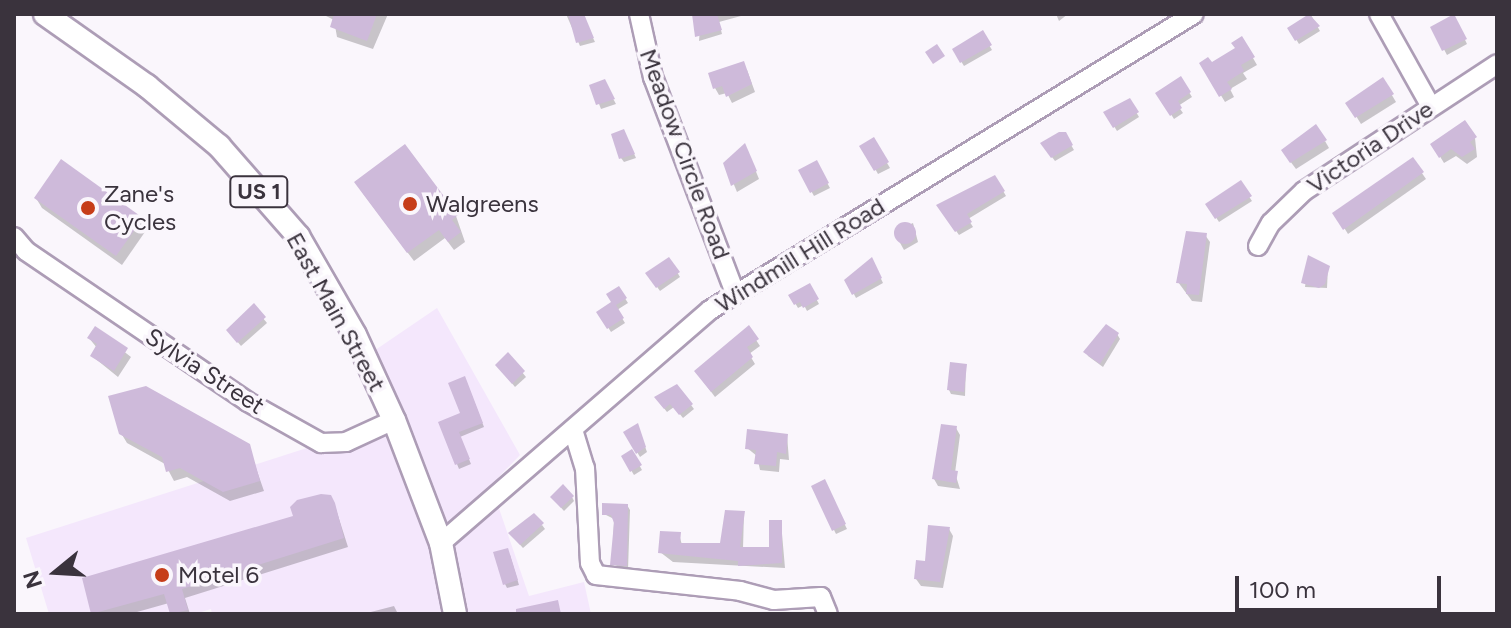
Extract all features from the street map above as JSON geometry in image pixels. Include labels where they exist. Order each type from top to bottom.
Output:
[{"type":"main road","name":"East Main Street","points":[[45,14],[147,86],[219,146],[298,236],[355,335],[394,420],[441,543],[455,614]]},
{"type":"street","name":"Meadow Circle Road","points":[[639,14],[653,77],[735,293]]},
{"type":"street","name":"Windmill Hill Road","points":[[441,543],[735,293],[1194,14]]},
{"type":"street","points":[[1379,14],[1430,105]]},
{"type":"street","name":"Victoria Drive","points":[[1258,246],[1271,223],[1304,191],[1430,105],[1497,64]]},
{"type":"street","name":"Sylvia Street","points":[[18,246],[248,402],[321,443],[346,442],[394,420]]},
{"type":"street","points":[[574,433],[585,468],[590,563],[596,575],[740,591],[774,600],[821,597],[828,614]]},
{"type":"shaded area","points":[[437,308],[520,455],[491,485],[529,596],[584,582],[591,614],[212,614],[211,609],[195,614],[49,614],[26,538],[394,420],[365,357]]},
{"type":"building","points":[[334,14],[377,14],[367,41],[330,27]]},
{"type":"building","points":[[568,14],[584,14],[594,38],[576,43]]},
{"type":"building","points":[[692,14],[717,14],[722,30],[695,37]]},
{"type":"building","points":[[1309,14],[1320,26],[1295,41],[1287,28]]},
{"type":"building","points":[[1454,14],[1467,39],[1442,51],[1430,27]]},
{"type":"building","points":[[983,30],[992,45],[960,63],[952,49]]},
{"type":"building","points":[[1242,36],[1255,57],[1241,65],[1244,71],[1227,82],[1232,89],[1219,97],[1199,63],[1208,57],[1212,62],[1235,48],[1231,43]]},
{"type":"building","points":[[937,44],[945,56],[933,64],[925,52]]},
{"type":"building","points":[[744,61],[752,84],[726,97],[722,86],[713,89],[708,73]]},
{"type":"building","points":[[1181,76],[1191,92],[1178,101],[1182,108],[1170,116],[1155,93]]},
{"type":"building","points":[[1383,77],[1394,94],[1355,118],[1345,103]]},
{"type":"building","points":[[605,79],[615,99],[596,105],[589,85]]},
{"type":"building","points":[[1130,98],[1139,112],[1113,128],[1103,112]]},
{"type":"building","points":[[1465,120],[1477,137],[1470,142],[1475,149],[1462,157],[1451,149],[1439,158],[1430,144]]},
{"type":"building","points":[[1316,124],[1327,140],[1290,163],[1281,150]]},
{"type":"building","points":[[624,129],[635,154],[619,159],[611,134]]},
{"type":"building","points":[[1059,132],[1066,132],[1073,145],[1051,158],[1040,143]]},
{"type":"building","points":[[874,137],[889,162],[874,171],[859,146]]},
{"type":"building","points":[[745,143],[757,171],[731,186],[723,163]]},
{"type":"building","name":"Walgreens","points":[[405,144],[458,215],[452,220],[461,232],[448,242],[439,230],[407,253],[354,182]]},
{"type":"building","points":[[1413,157],[1424,172],[1343,230],[1332,213]]},
{"type":"building","name":"Zane's Cycles","points":[[61,159],[143,218],[116,256],[34,198]]},
{"type":"building","points":[[817,160],[829,183],[810,193],[798,170]]},
{"type":"building","points":[[995,175],[1005,191],[967,214],[972,222],[955,232],[936,205]]},
{"type":"building","points":[[1241,180],[1252,196],[1215,219],[1205,204]]},
{"type":"building","points":[[901,222],[909,222],[916,233],[909,244],[901,244],[894,237],[894,229]]},
{"type":"building","points":[[1186,231],[1207,233],[1199,295],[1186,294],[1187,284],[1176,283]]},
{"type":"building","points":[[1308,255],[1330,266],[1325,284],[1319,288],[1301,283]]},
{"type":"building","points":[[669,257],[680,272],[656,288],[645,273]]},
{"type":"building","points":[[872,257],[882,278],[852,295],[844,280]]},
{"type":"building","points":[[810,283],[819,299],[803,308],[800,302],[794,305],[788,295]]},
{"type":"building","points":[[619,286],[627,298],[616,305],[624,318],[607,329],[596,312],[611,302],[606,294]]},
{"type":"building","points":[[254,303],[266,317],[237,343],[226,330]]},
{"type":"building","points":[[1106,324],[1119,333],[1100,364],[1083,352]]},
{"type":"building","points":[[749,325],[759,339],[747,347],[753,357],[711,392],[694,371]]},
{"type":"building","points":[[95,326],[128,348],[114,371],[90,356],[97,344],[87,338]]},
{"type":"building","points":[[508,352],[525,371],[512,384],[495,365]]},
{"type":"building","points":[[950,362],[967,364],[964,392],[947,390]]},
{"type":"building","points":[[465,376],[483,423],[459,432],[470,459],[455,465],[438,422],[460,413],[448,383]]},
{"type":"building","points":[[677,384],[693,404],[679,415],[670,404],[664,409],[654,397]]},
{"type":"building","points":[[146,386],[250,444],[260,481],[223,492],[180,468],[166,472],[162,457],[119,434],[108,396]]},
{"type":"building","points":[[638,423],[646,447],[636,454],[623,432]]},
{"type":"building","points":[[941,424],[957,426],[951,470],[958,471],[956,483],[932,479]]},
{"type":"building","points":[[747,429],[788,434],[786,454],[777,452],[776,466],[754,464],[756,450],[745,449]]},
{"type":"building","points":[[632,449],[642,465],[630,472],[621,456]]},
{"type":"building","points":[[825,479],[846,524],[832,531],[811,486]]},
{"type":"building","points":[[563,484],[574,496],[561,508],[550,497]]},
{"type":"building","points":[[321,494],[331,495],[344,538],[182,589],[188,610],[170,614],[164,594],[91,614],[82,578],[293,516],[290,507],[297,500]]},
{"type":"building","points":[[602,503],[628,504],[627,566],[610,565],[614,523],[611,515],[602,515]]},
{"type":"building","points":[[725,510],[745,511],[740,547],[769,547],[769,520],[782,520],[782,563],[738,566],[738,561],[658,553],[660,531],[681,532],[680,543],[720,543]]},
{"type":"building","points":[[534,513],[544,523],[520,545],[508,533]]},
{"type":"building","points":[[928,525],[950,527],[940,582],[914,579],[916,560],[925,561]]},
{"type":"building","points":[[508,548],[518,580],[503,585],[493,552]]},
{"type":"building","points":[[558,600],[561,614],[516,614],[516,609]]},
{"type":"place","name":"Walgreens","points":[[410,204]]},
{"type":"place","name":"Zane's Cycles","points":[[88,208]]},
{"type":"place","name":"Motel 6","points":[[162,575]]}]
